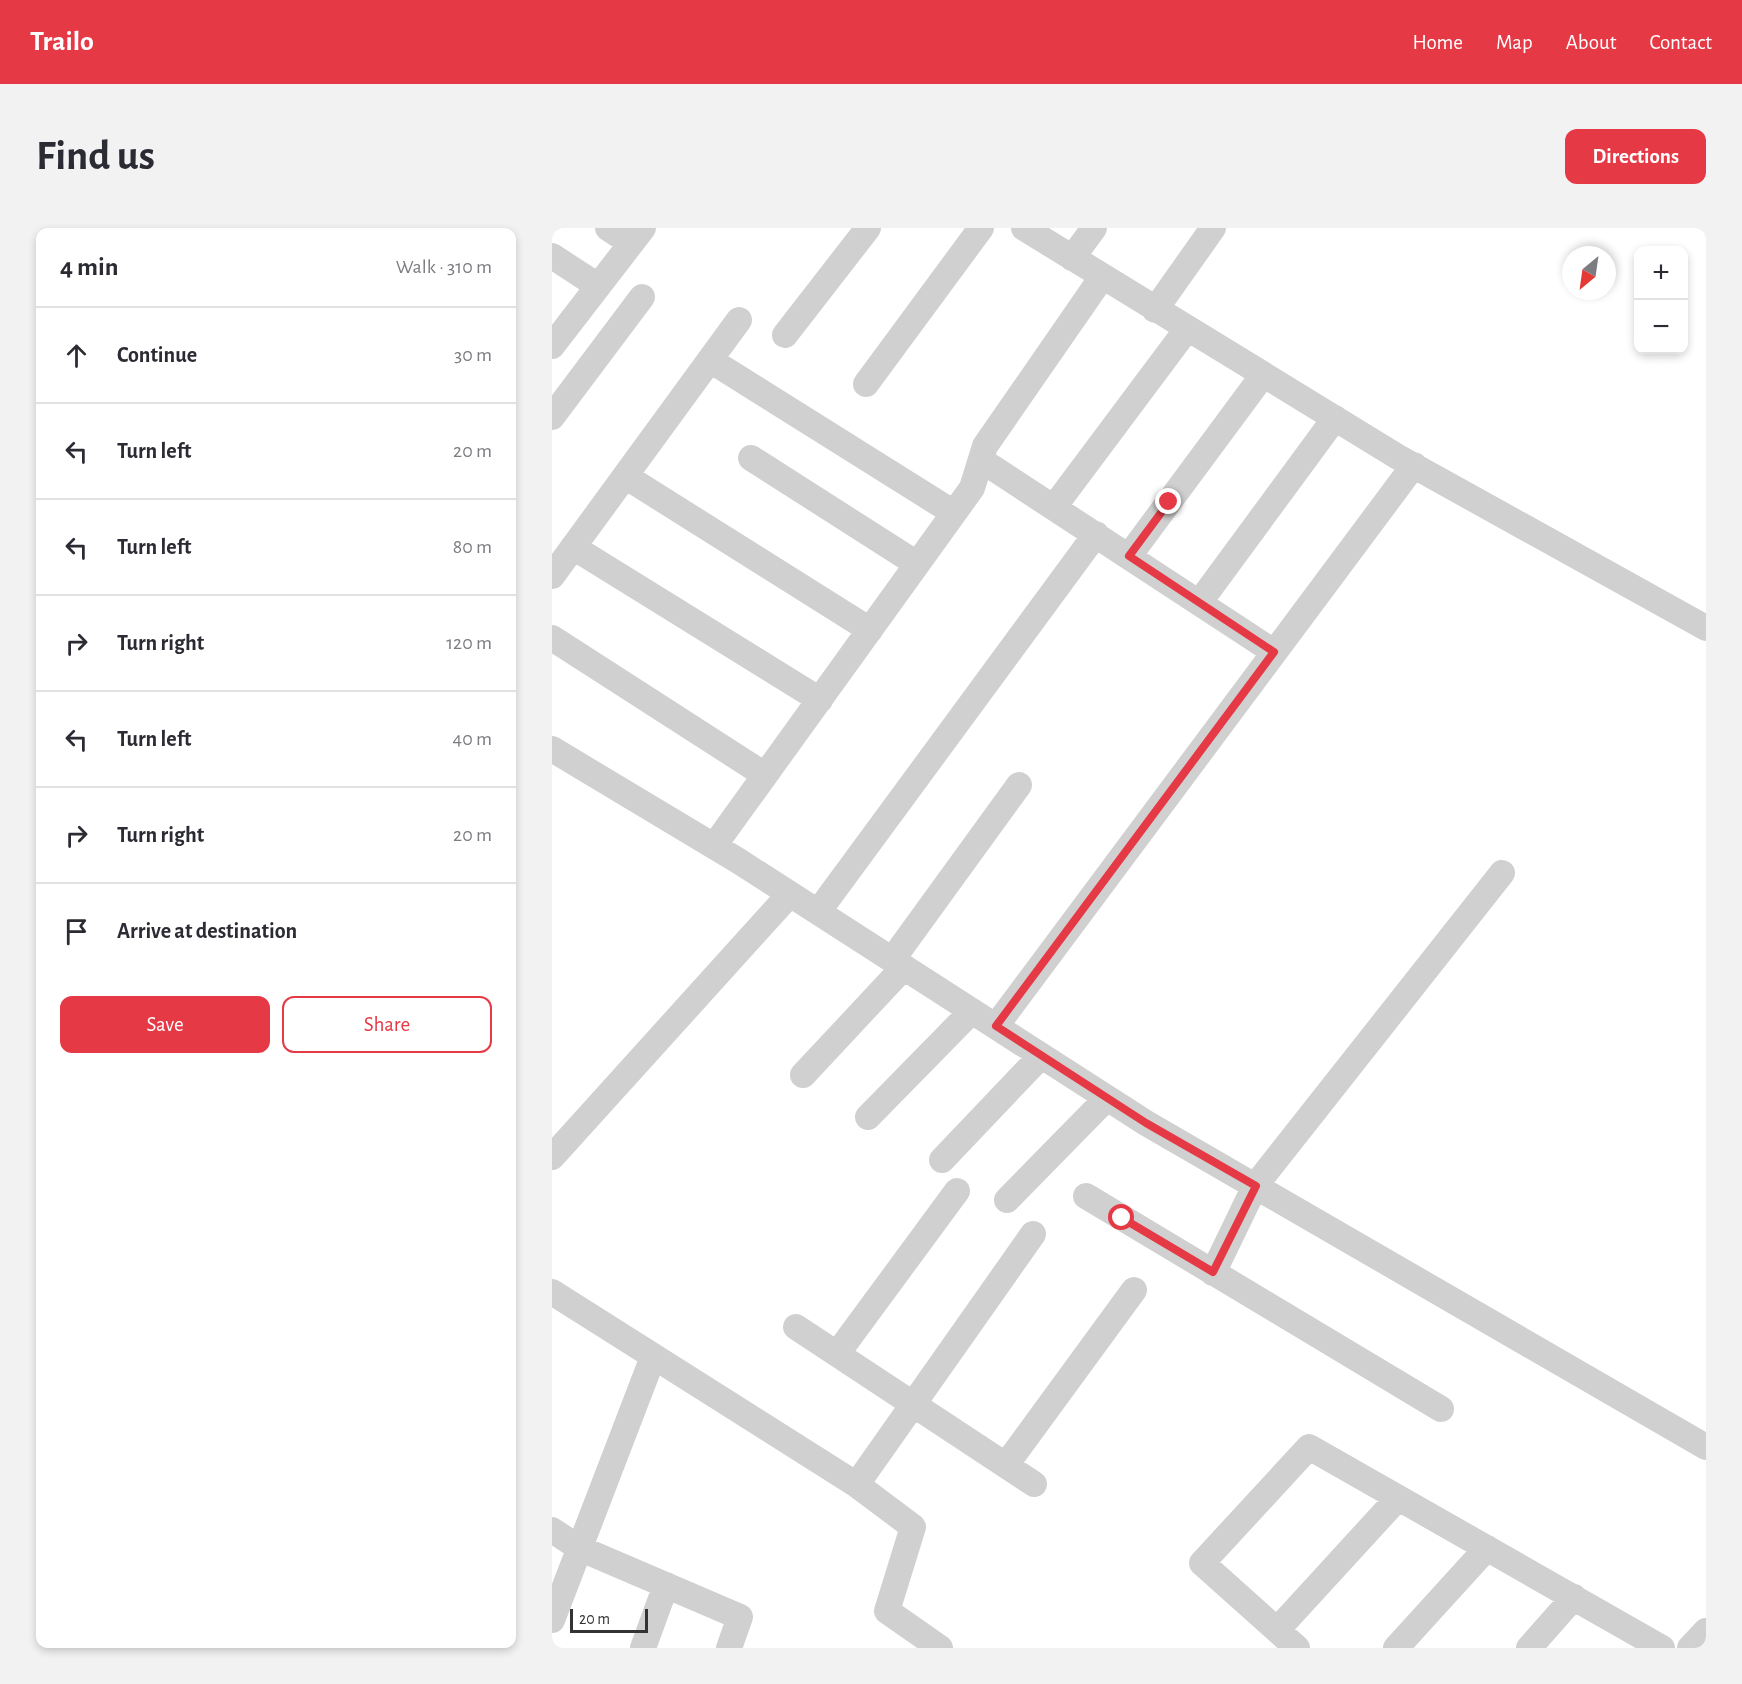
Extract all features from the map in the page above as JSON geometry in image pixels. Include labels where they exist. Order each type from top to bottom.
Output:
[{"type":"street","points":[[552,346],[562,315],[598,286],[637,235],[608,228]]},
{"type":"street","points":[[786,335],[868,228]]},
{"type":"street","points":[[866,384],[981,228]]},
{"type":"street","points":[[1024,228],[1102,278],[1414,465],[1706,628]]},
{"type":"street","points":[[1072,258],[1094,228]]},
{"type":"street","points":[[1155,310],[1213,228]]},
{"type":"street","points":[[552,256],[598,286]]},
{"type":"street","points":[[714,846],[972,488],[986,446],[1102,278]]},
{"type":"street","points":[[552,417],[642,297]]},
{"type":"street","points":[[552,576],[739,320]]},
{"type":"street","points":[[1054,507],[1186,329]]},
{"type":"street","points":[[710,360],[954,513]]},
{"type":"street","points":[[1129,556],[1263,375]]},
{"type":"street","points":[[1199,603],[1335,418]]},
{"type":"street","points":[[751,458],[917,564]]},
{"type":"street","points":[[981,460],[1274,652]]},
{"type":"street","points":[[996,1026],[1414,465]]},
{"type":"street","points":[[625,476],[870,630]]},
{"type":"street","points":[[818,912],[1096,534]]},
{"type":"street","points":[[573,547],[820,700]]},
{"type":"street","points":[[552,638],[765,775]]},
{"type":"street","points":[[552,749],[714,846],[1107,1098],[1706,1447]]},
{"type":"street","points":[[803,1075],[898,963],[1019,785]]},
{"type":"street","points":[[1213,1272],[1256,1186],[1502,873]]},
{"type":"street","points":[[552,1157],[790,894]]},
{"type":"street","points":[[868,1117],[972,1011]]},
{"type":"street","points":[[942,1160],[1041,1056]]},
{"type":"street","points":[[1007,1200],[1107,1098]]},
{"type":"street","points":[[837,1354],[957,1191]]},
{"type":"street","points":[[1086,1196],[1441,1409]]},
{"type":"street","points":[[857,1484],[1033,1234]]},
{"type":"street","points":[[1006,1466],[1134,1290]]},
{"type":"street","points":[[552,1292],[857,1484],[913,1527],[887,1611],[926,1644]]},
{"type":"street","points":[[796,1326],[1034,1484]]},
{"type":"street","points":[[552,1620],[653,1357]]},
{"type":"street","points":[[1297,1648],[1202,1563],[1310,1447],[1662,1648]]},
{"type":"street","points":[[1277,1630],[1398,1498]]},
{"type":"street","points":[[552,1530],[579,1548],[740,1617],[729,1648]]},
{"type":"street","points":[[1396,1648],[1487,1548]]},
{"type":"street","points":[[643,1648],[666,1585]]},
{"type":"street","points":[[1529,1648],[1574,1597]]},
{"type":"street","points":[[1690,1648],[1706,1631]]},
{"type":"route","points":[[1122,1218],[1213,1272],[1256,1186],[1146,1123],[996,1026],[1274,652],[1129,556],[1169,502]]}]
